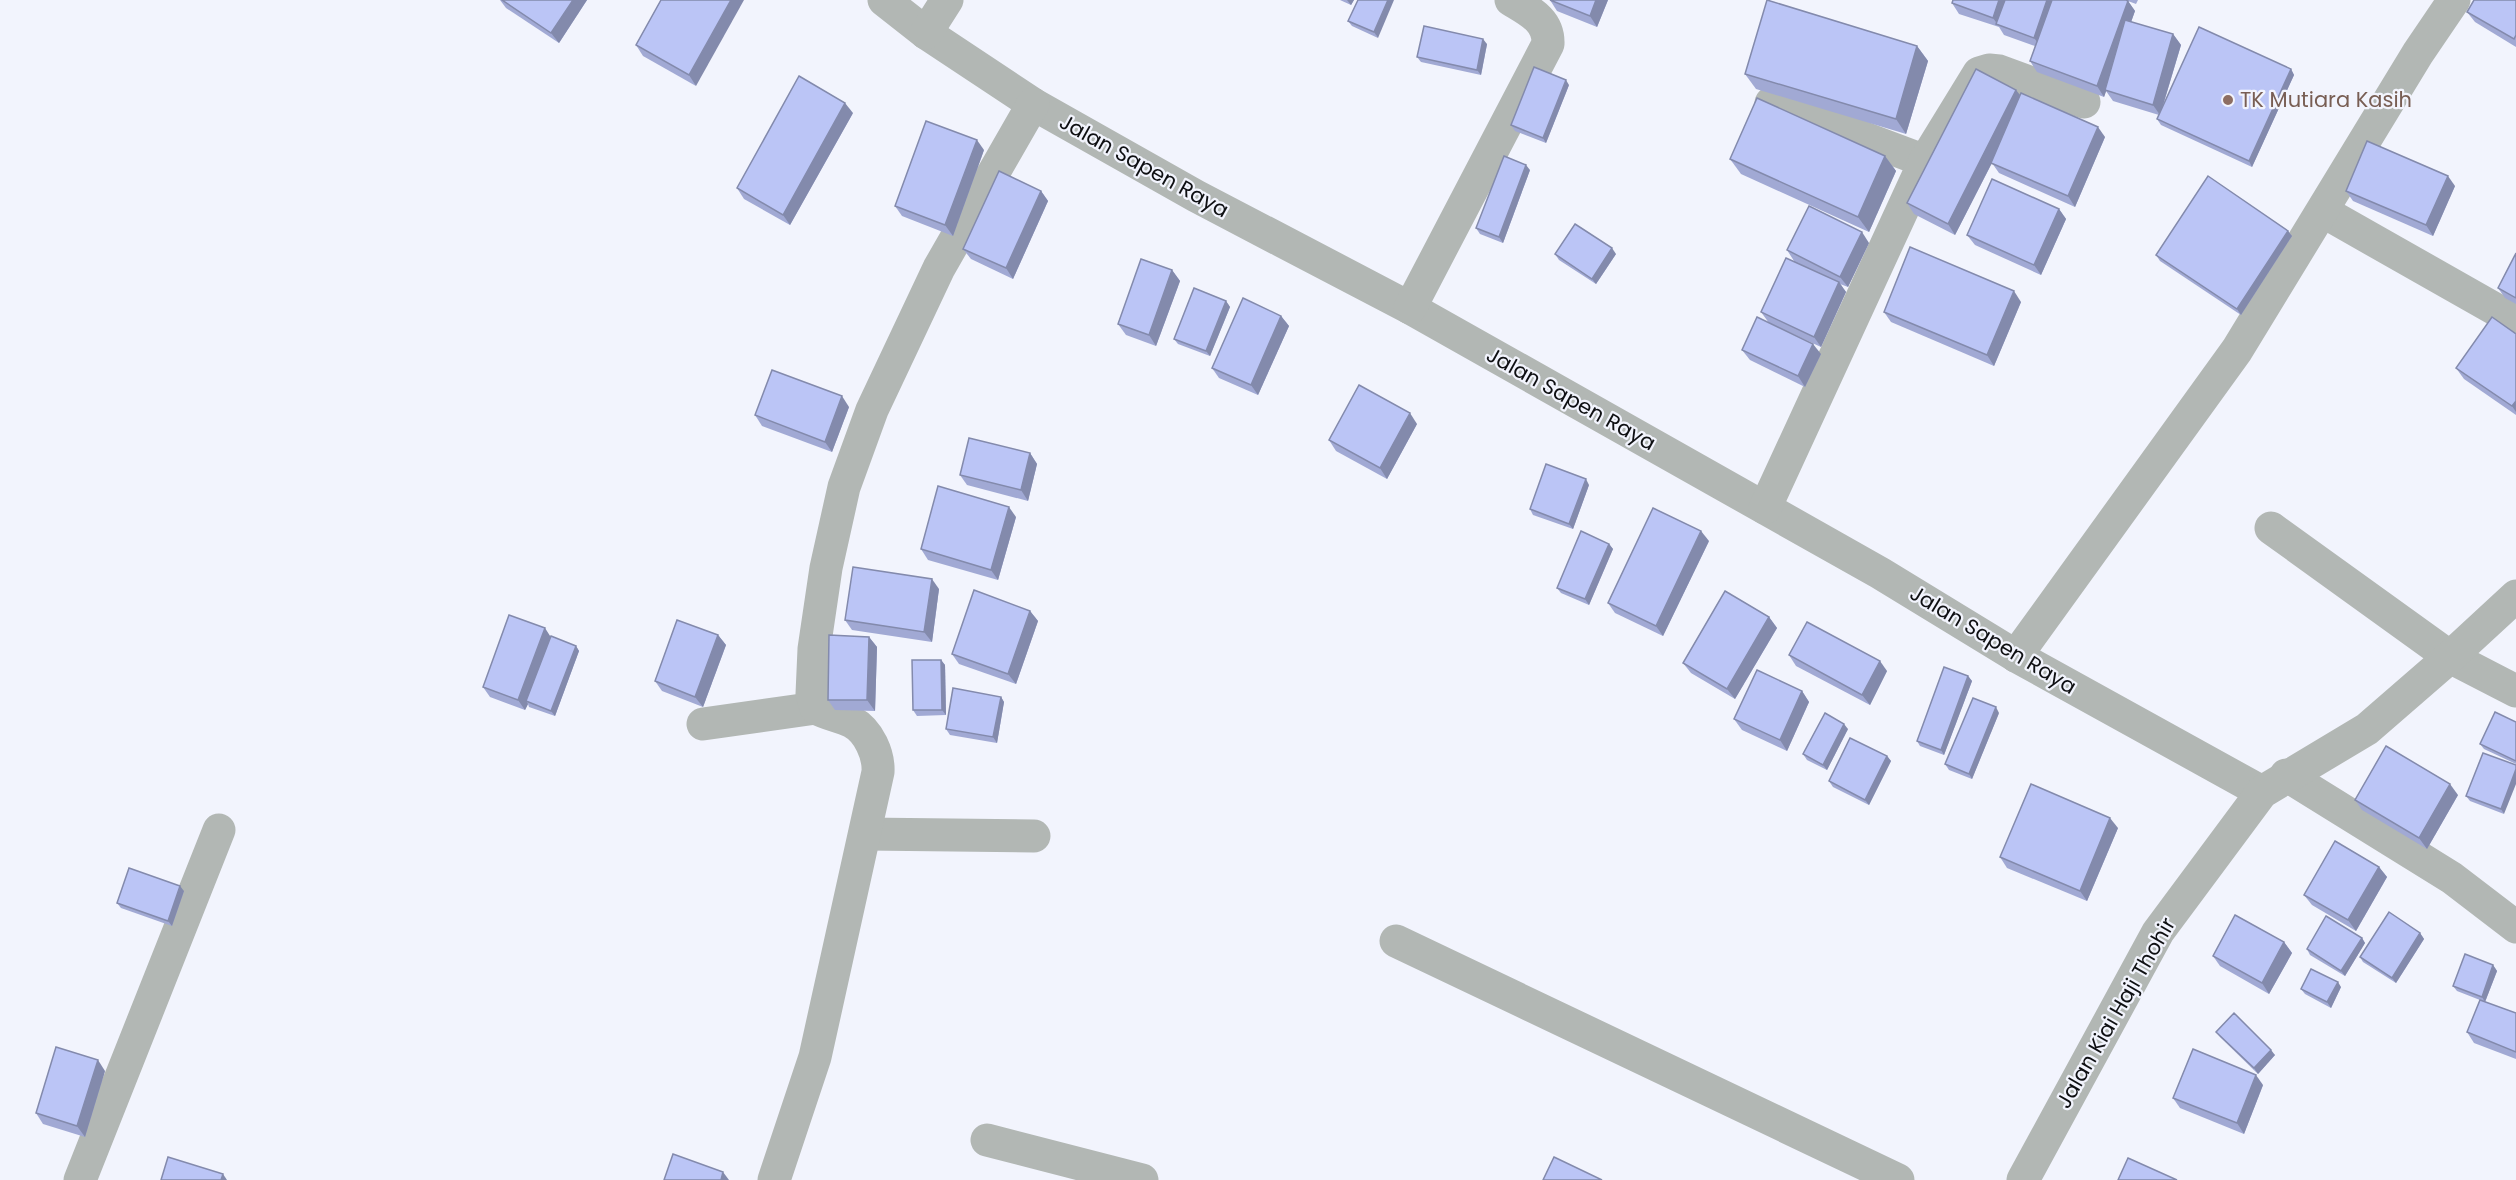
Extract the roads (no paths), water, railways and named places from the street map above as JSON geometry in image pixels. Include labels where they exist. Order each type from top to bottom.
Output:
[{"type":"street","name":"Jalan Sapen Raya","points":[[884,0],[926,33],[1033,104],[1196,196],[1410,308],[1880,573],[2016,656],[2274,784],[2452,878],[2516,927]]},
{"type":"street","points":[[926,33],[947,0]]},
{"type":"street","points":[[1410,308],[1548,44],[1547,30],[1539,18],[1511,0]]},
{"type":"street","points":[[2016,656],[2237,350],[2324,212],[2418,53],[2454,0]]},
{"type":"street","points":[[1765,508],[1925,161],[1979,74],[1985,70],[1999,71],[2084,102]]},
{"type":"street","points":[[1771,103],[1925,161]]},
{"type":"street","points":[[816,708],[812,694],[814,649],[826,568],[844,488],[872,410],[939,268],[1033,104]]},
{"type":"street","points":[[2324,212],[2516,321]]},
{"type":"street","points":[[2271,528],[2450,657],[2516,691]]},
{"type":"street","name":"Jalan Kiai Haji Thohir","points":[[2024,1180],[2158,932],[2274,784],[2367,729],[2516,596]]},
{"type":"street","points":[[703,724],[816,708],[828,715],[854,723],[873,747],[879,763],[815,1057],[774,1180]]},
{"type":"street","points":[[80,1180],[219,830]]},
{"type":"street","points":[[865,834],[1034,836]]},
{"type":"street","points":[[1396,941],[1898,1180]]},
{"type":"street","points":[[987,1140],[1142,1180]]},
{"type":"place","name":"TK Mutiara Kasih","points":[[2228,100]]}]
